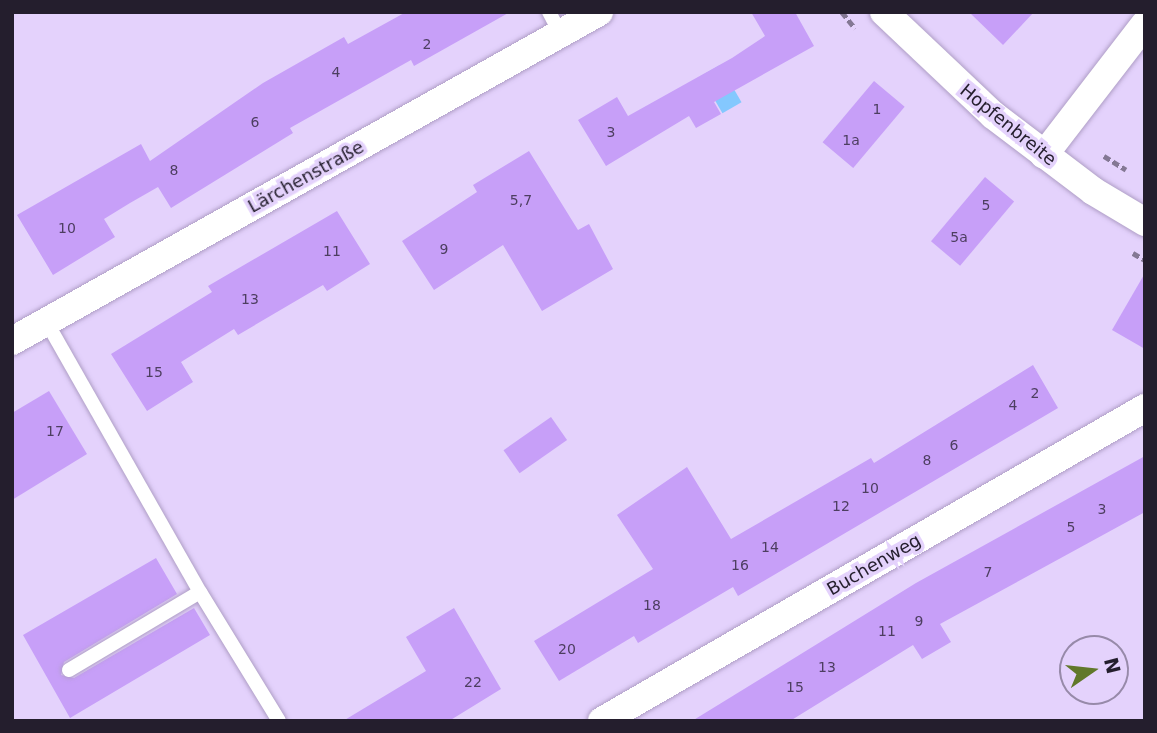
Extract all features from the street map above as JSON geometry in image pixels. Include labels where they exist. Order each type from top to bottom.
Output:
[{"type":"street","name":"Lärchenstraße","points":[[12,341],[555,24],[599,12]]},
{"type":"street","name":"Hopfenbreite","points":[[884,12],[968,94],[1044,155],[1145,222]]},
{"type":"street","points":[[1044,155],[1145,24]]},
{"type":"street","name":"Buchenweg","points":[[602,721],[1145,408]]},
{"type":"lane","points":[[46,321],[200,592],[279,721]]},
{"type":"lane","points":[[69,670],[200,592]]},
{"type":"path","points":[[1063,130],[1133,175]]},
{"type":"water","points":[[720,65],[742,102],[722,113],[701,76]]},
{"type":"building","points":[[406,12],[510,12],[414,66],[411,60],[290,128],[293,133],[171,208],[158,187],[130,203],[104,219],[115,237],[53,275],[17,215],[141,144],[150,161],[263,83],[344,37],[348,44]]},
{"type":"building","points":[[751,12],[795,12],[814,46],[714,102],[721,114],[696,128],[689,116],[606,166],[578,120],[617,97],[628,116],[732,58],[765,36]]},
{"type":"building","points":[[969,12],[1034,12],[1003,45]]},
{"type":"building","points":[[874,81],[905,107],[853,168],[823,142]]},
{"type":"building","points":[[529,151],[578,230],[589,224],[613,269],[542,311],[503,245],[434,290],[402,241],[477,192],[473,185]]},
{"type":"building","points":[[985,177],[1014,201],[960,266],[931,241]]},
{"type":"building","points":[[337,211],[370,264],[327,291],[323,285],[238,335],[234,329],[181,362],[193,382],[147,411],[111,354],[212,292],[208,286]]},
{"type":"building","points":[[1145,273],[1145,349],[1112,330]]},
{"type":"building","points":[[1033,365],[1058,408],[738,596],[733,587],[638,643],[634,636],[559,681],[534,641],[653,569],[617,515],[687,467],[731,539],[871,458],[874,463]]},
{"type":"building","points":[[49,391],[87,454],[12,500],[12,413]]},
{"type":"building","points":[[551,417],[567,440],[520,473],[503,450]]},
{"type":"building","points":[[1145,456],[1145,512],[940,624],[951,642],[922,659],[913,645],[790,721],[692,721],[916,583]]},
{"type":"building","points":[[156,558],[177,594],[64,662],[61,675],[74,678],[194,608],[210,635],[70,718],[23,635]]},
{"type":"building","points":[[454,608],[501,689],[449,721],[343,721],[426,671],[406,637]]}]
